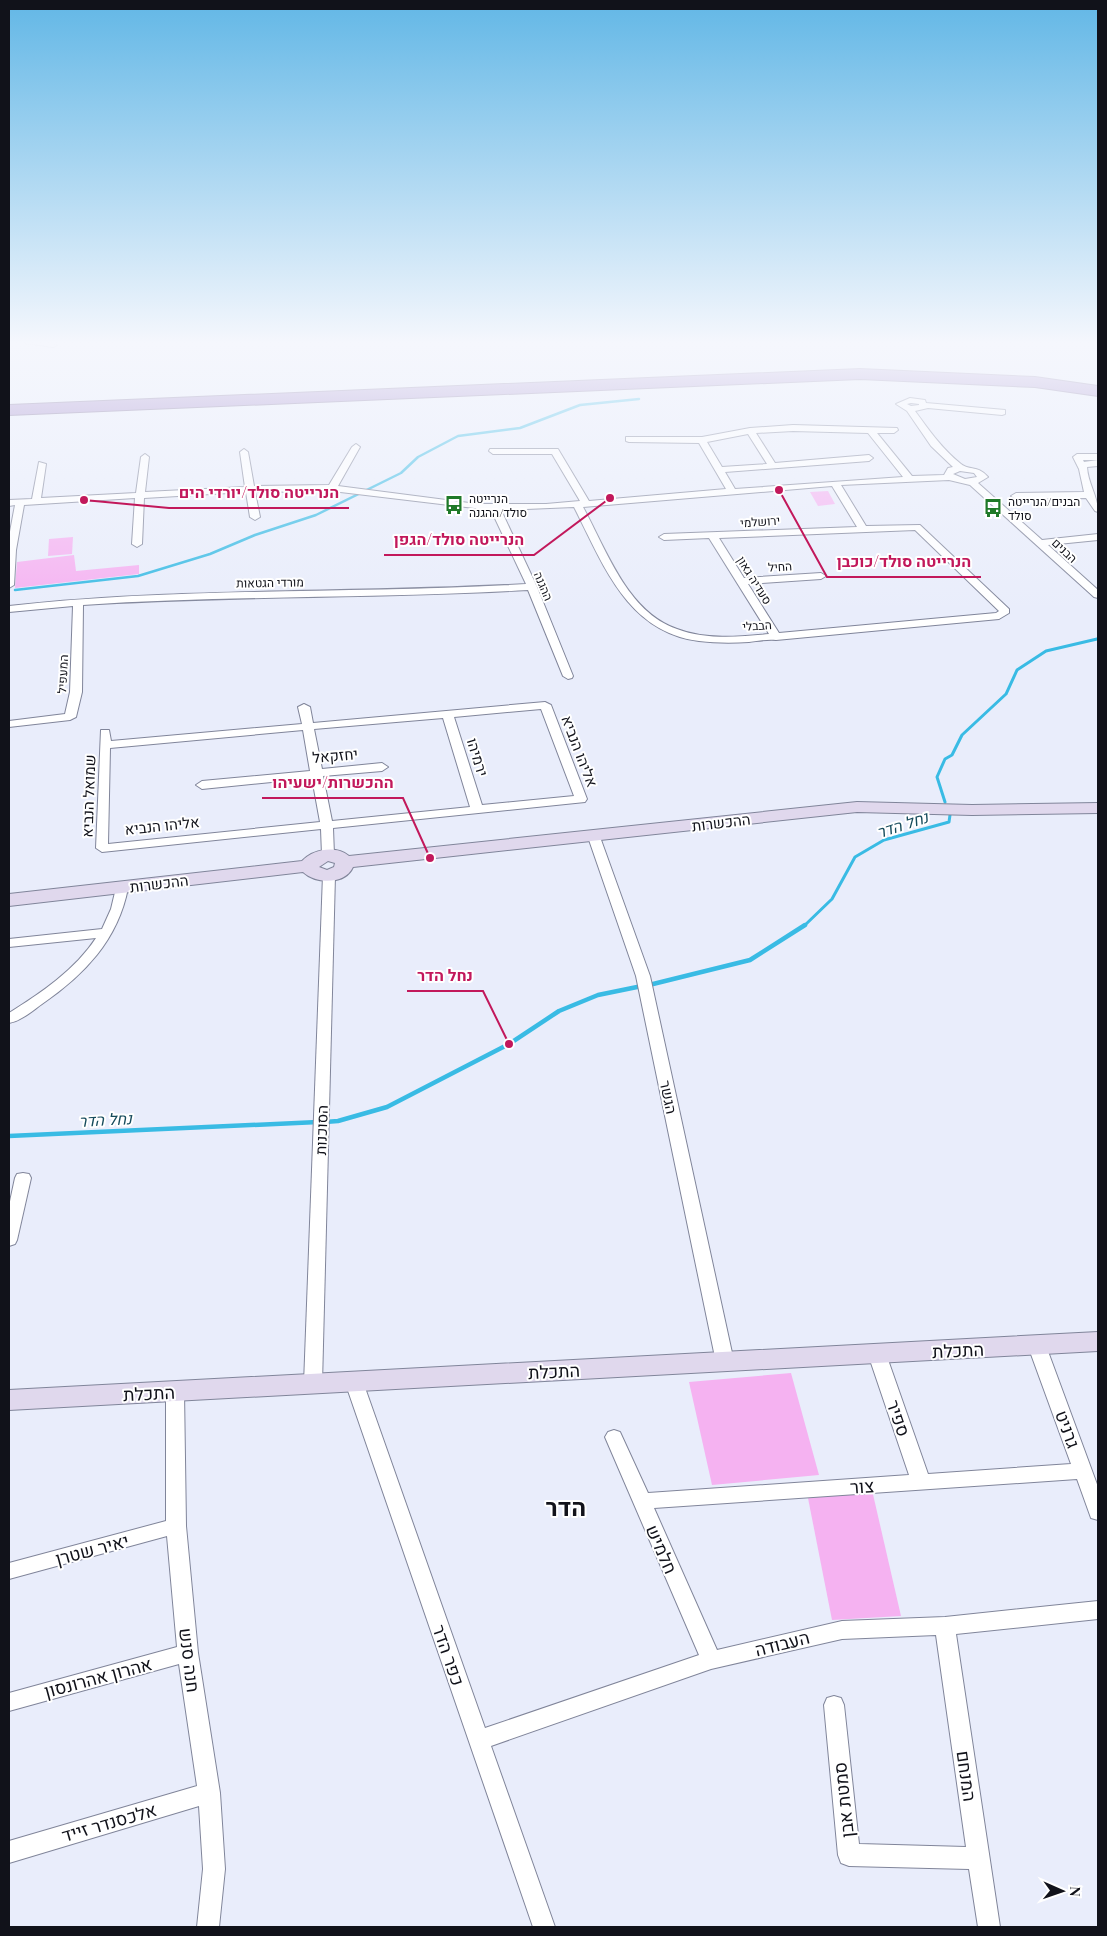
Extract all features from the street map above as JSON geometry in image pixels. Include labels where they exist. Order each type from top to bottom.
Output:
[{"type":"street","points":[[629,439],[702,440],[748,431]]},
{"type":"street","points":[[750,431],[773,466]]},
{"type":"street","points":[[871,431],[909,479]]},
{"type":"street","points":[[925,431],[934,444],[944,451],[960,468]]},
{"type":"street","points":[[938,431],[945,443],[944,451]]},
{"type":"street","points":[[702,440],[732,491]]},
{"type":"street","points":[[332,488],[356,447]]},
{"type":"street","name":"הבבלי","points":[[493,451],[555,451],[628,597],[646,617],[671,631],[713,639],[776,636],[999,616],[1005,611]]},
{"type":"street","points":[[244,452],[255,516]]},
{"type":"street","points":[[137,544],[145,457]]},
{"type":"street","points":[[1098,457],[1077,457],[1083,469],[1085,485],[1089,495],[1098,509]]},
{"type":"street","points":[[720,470],[869,458]]},
{"type":"street","points":[[1083,469],[1088,463],[1098,463]]},
{"type":"street","points":[[36,502],[42,464]]},
{"type":"street","points":[[9,503],[250,489],[332,488],[495,508],[581,504],[835,482],[950,477],[972,482],[981,479],[983,475],[977,471],[960,468],[948,472],[950,477]]},
{"type":"street","points":[[835,482],[862,527]]},
{"type":"street","name":"הבנים","points":[[972,482],[1098,595]]},
{"type":"street","points":[[1016,496],[1089,495]]},
{"type":"street","points":[[9,585],[11,550],[20,502]]},
{"type":"street","name":"ההגנה","points":[[495,508],[532,587],[568,676]]},
{"type":"street","name":"ירושלמי","points":[[664,537],[862,527],[917,527],[1005,611]]},
{"type":"street","name":"סעדיה גאון","points":[[713,536],[776,636]]},
{"type":"street","points":[[1040,543],[1098,537]]},
{"type":"street","name":"החיל","points":[[741,581],[822,576]]},
{"type":"street","name":"מורדי הגטאות","points":[[9,609],[78,601],[236,595],[422,593],[532,587]]},
{"type":"street","name":"המעפיל","points":[[9,724],[70,717],[76,692],[78,601]]},
{"type":"street","name":"אליהו הנביא","points":[[102,848],[581,798],[545,705],[106,745]]},
{"type":"street","points":[[304,707],[327,825],[336,859],[343,869],[340,872],[329,875],[317,874],[309,866],[317,858],[336,859]]},
{"type":"street","name":"ירמיהו","points":[[447,714],[477,809]]},
{"type":"street","name":"שמואל הנביא","points":[[102,848],[105,732]]},
{"type":"street","name":"יחזקאל","points":[[202,785],[382,767]]},
{"type":"street","name":"ההכשרות","points":[[336,859],[594,837],[857,807],[972,810],[1098,808]]},
{"type":"street","name":"הגשר","points":[[594,837],[643,976],[725,1362]]},
{"type":"street","name":"ההכשרות","points":[[9,900],[309,866]]},
{"type":"street","name":"הסוכנות","points":[[313,1384],[329,875]]},
{"type":"street","points":[[9,1019],[55,990],[79,968],[105,932],[121,902],[122,888]]},
{"type":"street","points":[[9,943],[105,932]]},
{"type":"street","points":[[9,1240],[23,1178]]},
{"type":"street","name":"התכלת","points":[[9,1400],[1098,1342]]},
{"type":"street","name":"גרניט","points":[[1037,1346],[1098,1512]]},
{"type":"street","name":"ספיר","points":[[877,1354],[921,1482]]},
{"type":"street","name":"כפר הדר","points":[[354,1382],[544,1927]]},
{"type":"street","name":"חנה סנש","points":[[175,1391],[176,1526],[188,1653],[210,1793],[214,1869],[208,1927]]},
{"type":"street","name":"חלמיש","points":[[614,1437],[711,1660]]},
{"type":"street","name":"צור","points":[[641,1501],[1083,1471]]},
{"type":"street","name":"יאיר שטרן","points":[[9,1571],[176,1526]]},
{"type":"street","name":"העבודה","points":[[479,1740],[711,1660],[842,1630],[945,1626],[1098,1610]]},
{"type":"street","name":"המנחם","points":[[945,1626],[989,1927]]},
{"type":"street","name":"אהרון אהרונסון","points":[[9,1702],[188,1653]]},
{"type":"street","name":"סמטת אבן","points":[[834,1705],[849,1854],[979,1858]]},
{"type":"street","name":"אלכסנדר זייד","points":[[9,1852],[210,1793]]},
{"type":"shaded area","points":[[828,491],[835,504],[818,506],[810,492]]},
{"type":"shaded area","points":[[73,537],[72,554],[48,556],[49,539]]},
{"type":"shaded area","points":[[74,555],[76,571],[139,565],[139,574],[15,588],[17,562]]},
{"type":"shaded area","points":[[791,1373],[819,1475],[712,1485],[689,1382]]},
{"type":"shaded area","points":[[872,1490],[901,1616],[832,1620],[807,1493]]},
{"type":"waterway","points":[[15,590],[138,576],[210,554],[255,535],[316,515],[401,473],[418,457],[458,436],[494,431]]},
{"type":"waterway","points":[[945,802],[937,777],[945,759],[952,755],[962,735],[1006,694],[1017,670],[1046,651],[1097,639]]},
{"type":"waterway","name":"נחל הדר","points":[[804,926],[832,899],[855,857],[884,840],[949,822],[950,815]]},
{"type":"waterway","name":"נחל הדר","points":[[649,985],[750,960],[805,925]]},
{"type":"waterway","name":"נחל הדר","points":[[325,1122],[338,1121],[387,1107],[509,1044],[559,1011],[598,995],[642,986]]},
{"type":"waterway","name":"נחל הדר","points":[[9,1136],[318,1122]]},
{"type":"place","name":"הנרייטה סולד/כוכבן","points":[[779,490]]},
{"type":"place","name":"הנרייטה סולד/הגפן","points":[[610,498]]},
{"type":"place","name":"הנרייטה סולד/יורדי הים","points":[[84,500]]},
{"type":"place","name":"הנרייטה סולד/ההגנה","points":[[454,505]]},
{"type":"place","name":"הבנים/הנרייטה סולד","points":[[993,508]]},
{"type":"place","name":"ההכשרות/ישעיהו","points":[[430,858]]},
{"type":"place","name":"נחל הדר","points":[[509,1044]]},
{"type":"district","name":"הדר","points":[[566,1506]]}]
